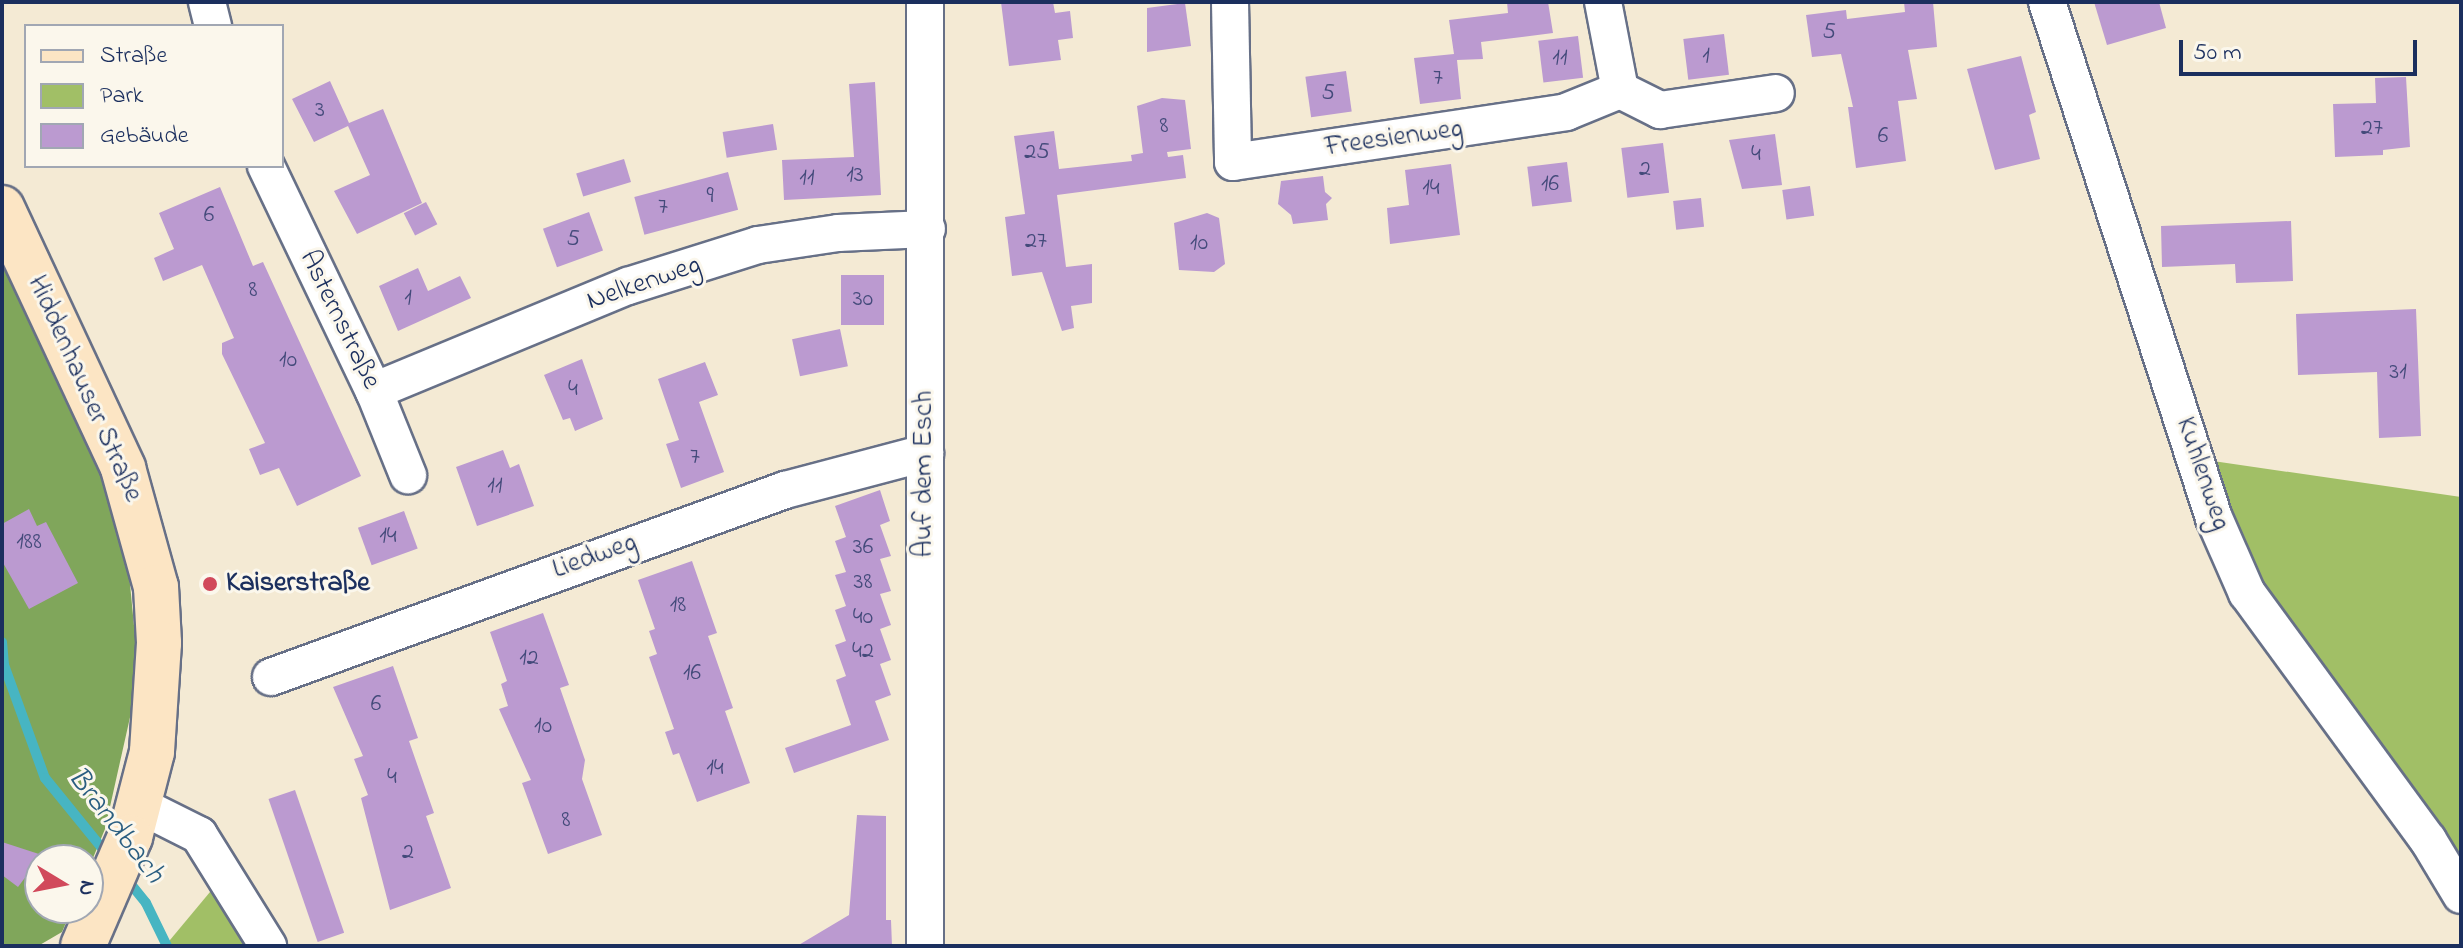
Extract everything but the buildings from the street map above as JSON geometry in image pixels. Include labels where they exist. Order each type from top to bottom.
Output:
[{"type":"main road","name":"Hiddenhauser Straße","points":[[2,208],[106,428],[147,547],[159,643],[152,752],[135,822],[83,946]]},
{"type":"street","points":[[207,2],[212,24]]},
{"type":"street","name":"Auf dem Esch","points":[[925,2],[925,946]]},
{"type":"street","name":"Freesienweg","points":[[1230,2],[1233,162],[1566,112],[1620,90]]},
{"type":"street","points":[[1603,2],[1620,90],[1660,110],[1776,93]]},
{"type":"street","name":"Kuhlenweg","points":[[2047,2],[2214,518],[2247,593],[2428,840],[2461,895]]},
{"type":"street","name":"Asternstraße","points":[[267,168],[374,391],[408,475]]},
{"type":"street","name":"Nelkenweg","points":[[374,391],[628,286],[758,245],[838,233],[927,229]]},
{"type":"street","name":"Liedweg","points":[[271,677],[785,490],[925,453]]},
{"type":"street","points":[[135,822],[199,835],[268,946]]},
{"type":"green space","points":[[2,249],[91,439],[126,543],[135,636],[135,695],[105,829],[99,844],[24,844],[24,924],[65,924],[62,932],[38,946],[2,946]]},
{"type":"green space","points":[[2213,461],[2461,497],[2461,863],[2252,567]]},
{"type":"green space","points":[[215,886],[248,946],[165,946]]},
{"type":"waterway","name":"Brandbach","points":[[2,642],[4,665],[45,778],[110,858]]},
{"type":"waterway","name":"Brandbach","points":[[125,877],[146,903],[167,946]]},
{"type":"place","name":"Kaiserstraße","points":[[210,584]]}]
